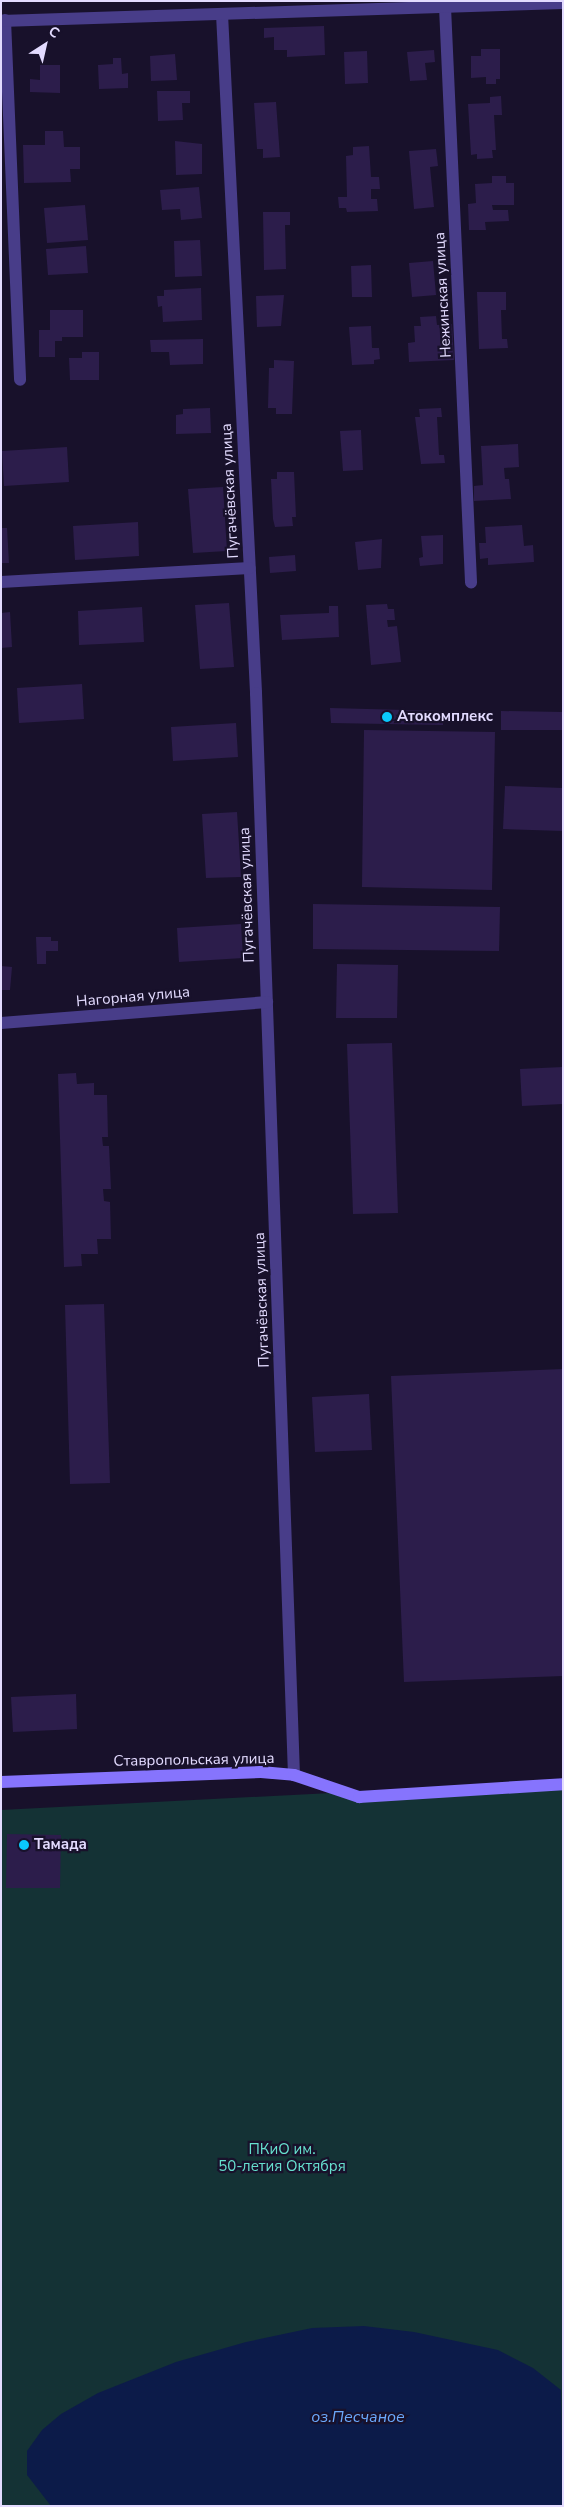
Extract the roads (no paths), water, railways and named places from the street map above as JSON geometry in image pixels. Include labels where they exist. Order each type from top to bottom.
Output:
[{"type":"street","points":[[20,380],[3,21],[563,3]]},
{"type":"street","name":"Нежинская улица","points":[[445,7],[471,582]]},
{"type":"street","name":"Пугачёвская улица","points":[[222,14],[250,568],[294,1776]]},
{"type":"street","points":[[1,582],[250,568]]},
{"type":"street","name":"Нагорная улица","points":[[1,1023],[267,1002]]},
{"type":"street","name":"Ставропольская улица","points":[[1,1782],[261,1772],[294,1776],[359,1796],[563,1784]]},
{"type":"water","name":"оз.Песчаное","points":[[364,2326],[414,2332],[498,2350],[533,2368],[561,2390],[563,2506],[51,2506],[27,2475],[27,2451],[42,2430],[61,2414],[98,2393],[176,2362],[246,2342],[312,2328]]},
{"type":"place","name":"Атокомплекс","points":[[387,717]]},
{"type":"place","name":"Тамада","points":[[24,1845]]},
{"type":"park label","name":"ПКиО им. 50-летия Октября","points":[[282,2158]]}]
